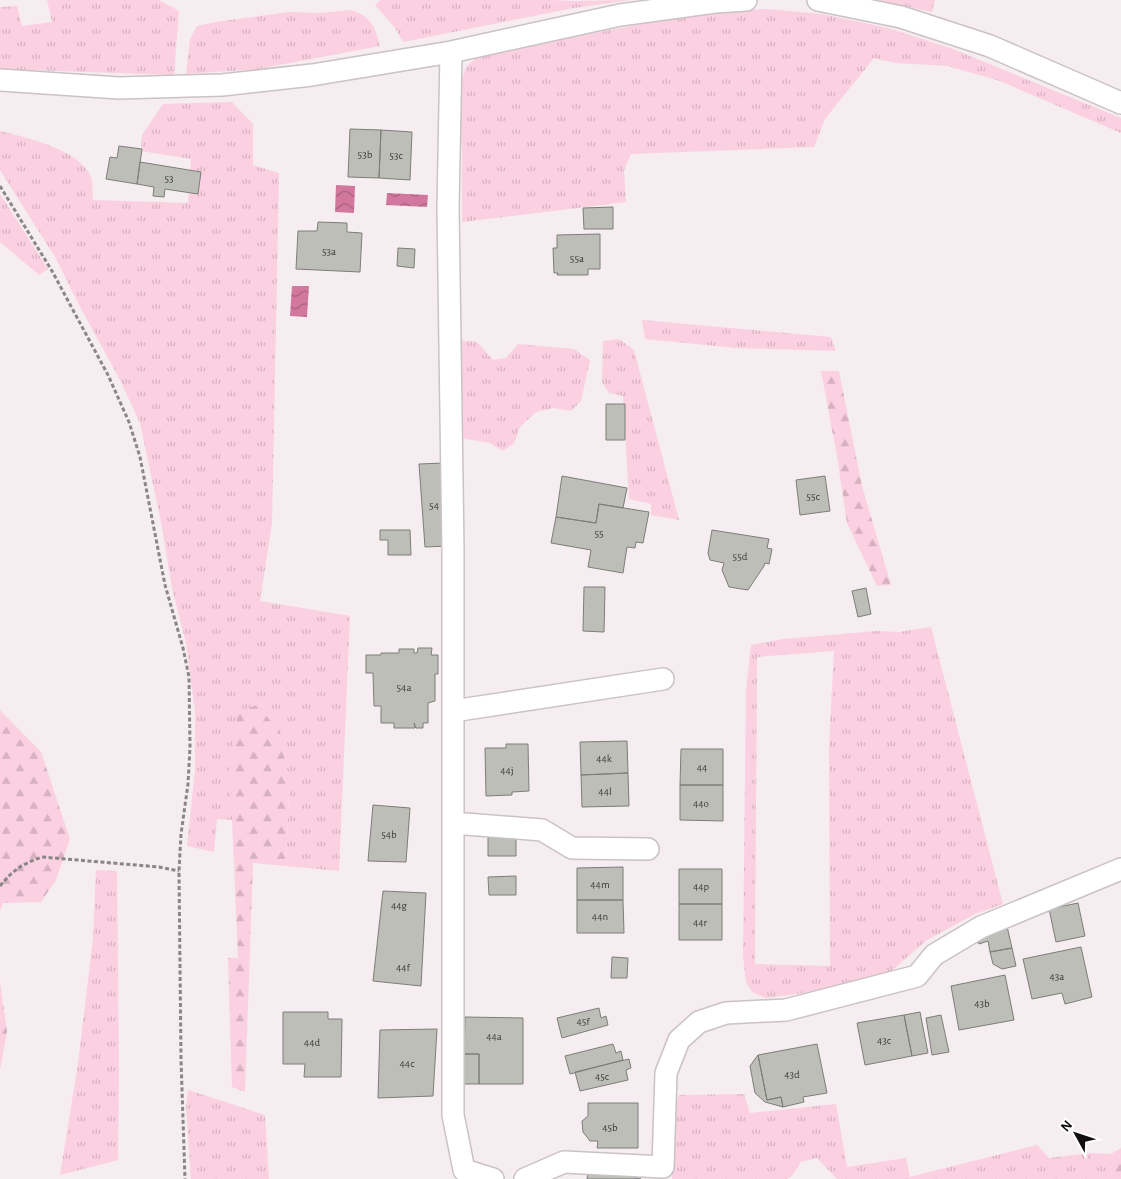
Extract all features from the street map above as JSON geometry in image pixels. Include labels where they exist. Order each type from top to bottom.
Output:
[{"type":"street","points":[[0,80],[119,88],[222,85],[312,75],[451,52],[620,15],[715,2],[746,0]]},
{"type":"street","points":[[818,0],[901,17],[990,46],[1121,103]]},
{"type":"street","points":[[451,52],[448,208],[453,551],[453,1115],[464,1170],[493,1179]]},
{"type":"street","points":[[453,711],[663,679]]},
{"type":"street","points":[[453,822],[542,830],[572,848],[648,849]]},
{"type":"street","points":[[525,1179],[564,1162],[663,1173],[666,1073],[679,1040],[699,1022],[726,1013],[786,1010],[916,976],[934,955],[981,927],[1121,869]]},
{"type":"path","points":[[0,186],[52,271],[108,375],[129,422],[140,457],[147,501],[165,585],[183,648],[189,677],[190,747],[179,871],[181,1059],[185,1179]]},
{"type":"path","points":[[0,886],[9,874],[24,863],[42,857],[159,866],[179,871]]},
{"type":"green space","points":[[47,0],[159,0],[179,11],[174,75],[0,69],[0,7],[17,6],[22,26],[52,22]]},
{"type":"green space","points":[[380,0],[631,0],[574,8],[403,42],[395,28],[375,5]]},
{"type":"green space","points":[[876,0],[935,0],[932,12]]},
{"type":"green space","points":[[766,9],[822,14],[888,28],[953,49],[1121,118],[1121,133],[1000,81],[948,66],[895,63],[874,58],[825,119],[814,147],[631,154],[624,170],[626,202],[462,222],[462,147],[459,125],[461,82],[466,67],[476,58],[656,22],[693,16]]},
{"type":"green space","points":[[351,10],[358,12],[368,19],[376,33],[380,46],[258,69],[186,74],[190,39],[197,26],[288,12],[319,13]]},
{"type":"green space","points":[[232,102],[253,124],[253,165],[279,173],[272,523],[260,601],[350,616],[339,871],[286,866],[289,785],[230,772],[233,820],[217,819],[214,852],[187,846],[195,770],[195,711],[186,643],[172,588],[161,522],[140,423],[119,378],[55,257],[0,170],[0,131],[51,146],[76,159],[91,177],[93,200],[188,203],[191,159],[141,151],[142,135],[163,104]]},
{"type":"green space","points":[[0,194],[48,269],[39,275],[0,242]]},
{"type":"green space","points":[[642,320],[831,337],[836,351],[736,348],[645,339]]},
{"type":"green space","points":[[619,339],[634,350],[679,520],[651,515],[651,504],[629,499],[623,396],[609,393],[602,382],[603,341]]},
{"type":"green space","points":[[458,340],[477,342],[493,360],[506,358],[518,344],[574,349],[590,360],[581,401],[571,411],[554,408],[536,412],[520,427],[514,443],[503,451],[490,443],[460,438]]},
{"type":"green space","points":[[821,371],[839,371],[862,486],[891,585],[877,586],[847,523]]},
{"type":"green space","points":[[931,627],[1003,904],[975,914],[927,940],[890,972],[834,989],[766,998],[752,992],[746,982],[743,956],[746,690],[751,645],[783,639],[877,631],[899,632]],"holes":[[[834,651],[829,746],[830,966],[755,964],[757,657]]]},
{"type":"green space","points":[[257,705],[280,732],[289,785],[286,866],[253,863],[245,1092],[232,1087],[228,958],[238,958],[230,772],[238,712]]},
{"type":"green space","points":[[0,710],[41,752],[70,839],[56,880],[41,902],[3,903],[0,911]]},
{"type":"green space","points":[[96,870],[117,871],[118,1160],[60,1175],[78,1064],[93,938]]},
{"type":"green space","points":[[0,982],[7,1031],[0,1070]]},
{"type":"green space","points":[[188,1090],[265,1115],[269,1179],[191,1179],[186,1108]]},
{"type":"green space","points":[[744,1094],[750,1113],[836,1104],[847,1167],[906,1158],[910,1177],[1037,1145],[1049,1158],[1090,1153],[1111,1154],[1113,1179],[837,1179],[817,1158],[801,1162],[792,1176],[787,1179],[672,1179],[676,1104],[679,1095]]},
{"type":"green space","points":[[1121,1148],[1121,1179],[1113,1179],[1111,1154]]},
{"type":"water","points":[[336,185],[355,186],[354,213],[335,212]]},
{"type":"water","points":[[387,193],[428,195],[427,207],[386,205]]},
{"type":"water","points":[[292,286],[309,286],[307,317],[290,316]]},
{"type":"building","points":[[350,129],[381,130],[379,178],[348,177]]},
{"type":"building","points":[[381,130],[412,132],[410,180],[379,178]]},
{"type":"building","points":[[119,146],[142,149],[137,184],[106,179],[110,157],[117,158]]},
{"type":"building","points":[[140,162],[201,172],[198,194],[165,189],[164,197],[153,196],[154,187],[137,184]]},
{"type":"building","points":[[613,207],[613,229],[584,229],[583,208]]},
{"type":"building","points":[[318,222],[347,223],[347,232],[362,233],[360,272],[296,269],[298,231],[317,231]]},
{"type":"building","points":[[600,234],[600,269],[588,269],[588,275],[557,275],[558,273],[554,273],[553,248],[557,248],[557,235]]},
{"type":"building","points":[[398,248],[415,249],[414,268],[397,266]]},
{"type":"building","points":[[606,404],[625,404],[625,440],[606,440]]},
{"type":"building","points":[[444,463],[449,546],[425,547],[419,464]]},
{"type":"building","points":[[562,476],[627,488],[623,508],[599,504],[596,523],[556,517]]},
{"type":"building","points":[[825,476],[830,511],[800,515],[796,480]]},
{"type":"building","points":[[599,504],[649,512],[643,543],[636,542],[635,548],[627,547],[623,573],[588,567],[591,550],[551,543],[556,517],[596,523]]},
{"type":"building","points":[[380,530],[410,530],[411,555],[388,555],[388,540],[380,540]]},
{"type":"building","points":[[712,530],[769,539],[767,548],[772,549],[769,564],[765,563],[748,590],[729,587],[722,570],[724,563],[710,560],[708,553]]},
{"type":"building","points":[[584,587],[605,587],[604,632],[583,631]]},
{"type":"building","points":[[866,588],[871,614],[858,617],[852,591]]},
{"type":"building","points":[[418,648],[432,648],[431,655],[438,655],[438,674],[435,674],[435,701],[428,703],[428,723],[423,723],[423,728],[416,728],[414,723],[415,728],[394,728],[394,723],[381,723],[381,706],[374,706],[373,673],[366,673],[366,655],[399,653],[399,649],[414,649],[414,653],[417,653]]},
{"type":"building","points":[[627,741],[628,773],[581,775],[580,742]]},
{"type":"building","points":[[506,744],[528,744],[529,791],[512,792],[512,795],[486,796],[485,748],[506,748]]},
{"type":"building","points":[[681,749],[723,749],[723,785],[680,785]]},
{"type":"building","points":[[628,773],[629,806],[582,807],[581,775]]},
{"type":"building","points":[[680,785],[723,785],[723,821],[680,820]]},
{"type":"building","points":[[373,805],[410,808],[406,862],[368,861]]},
{"type":"building","points":[[488,837],[516,837],[516,856],[488,856]]},
{"type":"building","points":[[623,867],[623,900],[577,900],[577,868]]},
{"type":"building","points":[[679,869],[722,869],[722,904],[679,904]]},
{"type":"building","points":[[516,876],[516,895],[489,895],[488,877]]},
{"type":"building","points":[[383,891],[426,893],[421,986],[373,981]]},
{"type":"building","points":[[577,900],[623,900],[624,933],[577,933]]},
{"type":"building","points":[[1078,903],[1085,936],[1056,942],[1049,909]]},
{"type":"building","points":[[679,904],[722,904],[722,940],[679,940]]},
{"type":"building","points":[[1006,922],[1012,948],[990,952],[988,941],[979,944],[976,936]]},
{"type":"building","points":[[1081,947],[1092,997],[1065,1004],[1062,993],[1032,999],[1023,959]]},
{"type":"building","points":[[1012,948],[1016,966],[1002,969],[993,964],[990,952]]},
{"type":"building","points":[[612,957],[628,958],[627,978],[611,978]]},
{"type":"building","points":[[1005,975],[1014,1020],[959,1030],[951,986]]},
{"type":"building","points":[[599,1008],[601,1018],[606,1016],[608,1025],[562,1038],[557,1018]]},
{"type":"building","points":[[283,1012],[328,1012],[328,1019],[342,1019],[341,1077],[304,1077],[305,1064],[283,1064]]},
{"type":"building","points":[[920,1012],[928,1053],[912,1056],[904,1015]]},
{"type":"building","points":[[904,1015],[912,1056],[865,1065],[857,1023]]},
{"type":"building","points":[[941,1015],[949,1052],[932,1055],[926,1018]]},
{"type":"building","points":[[465,1017],[523,1018],[523,1084],[479,1084],[479,1054],[464,1054]]},
{"type":"building","points":[[437,1029],[433,1096],[378,1098],[380,1030]]},
{"type":"building","points":[[613,1044],[616,1053],[621,1051],[623,1060],[570,1074],[565,1056]]},
{"type":"building","points":[[817,1044],[827,1093],[803,1097],[804,1102],[783,1107],[781,1097],[767,1100],[758,1055]]},
{"type":"building","points":[[464,1054],[479,1054],[479,1084],[464,1084]]},
{"type":"building","points":[[758,1055],[767,1100],[781,1097],[783,1107],[765,1102],[755,1093],[750,1066]]},
{"type":"building","points":[[629,1059],[631,1068],[626,1070],[628,1080],[580,1091],[575,1072]]},
{"type":"building","points":[[588,1103],[638,1103],[638,1148],[597,1148],[598,1141],[590,1141],[583,1132],[582,1121],[588,1116]]},
{"type":"building","points":[[637,1168],[635,1178],[641,1179],[587,1179],[588,1173]]}]
